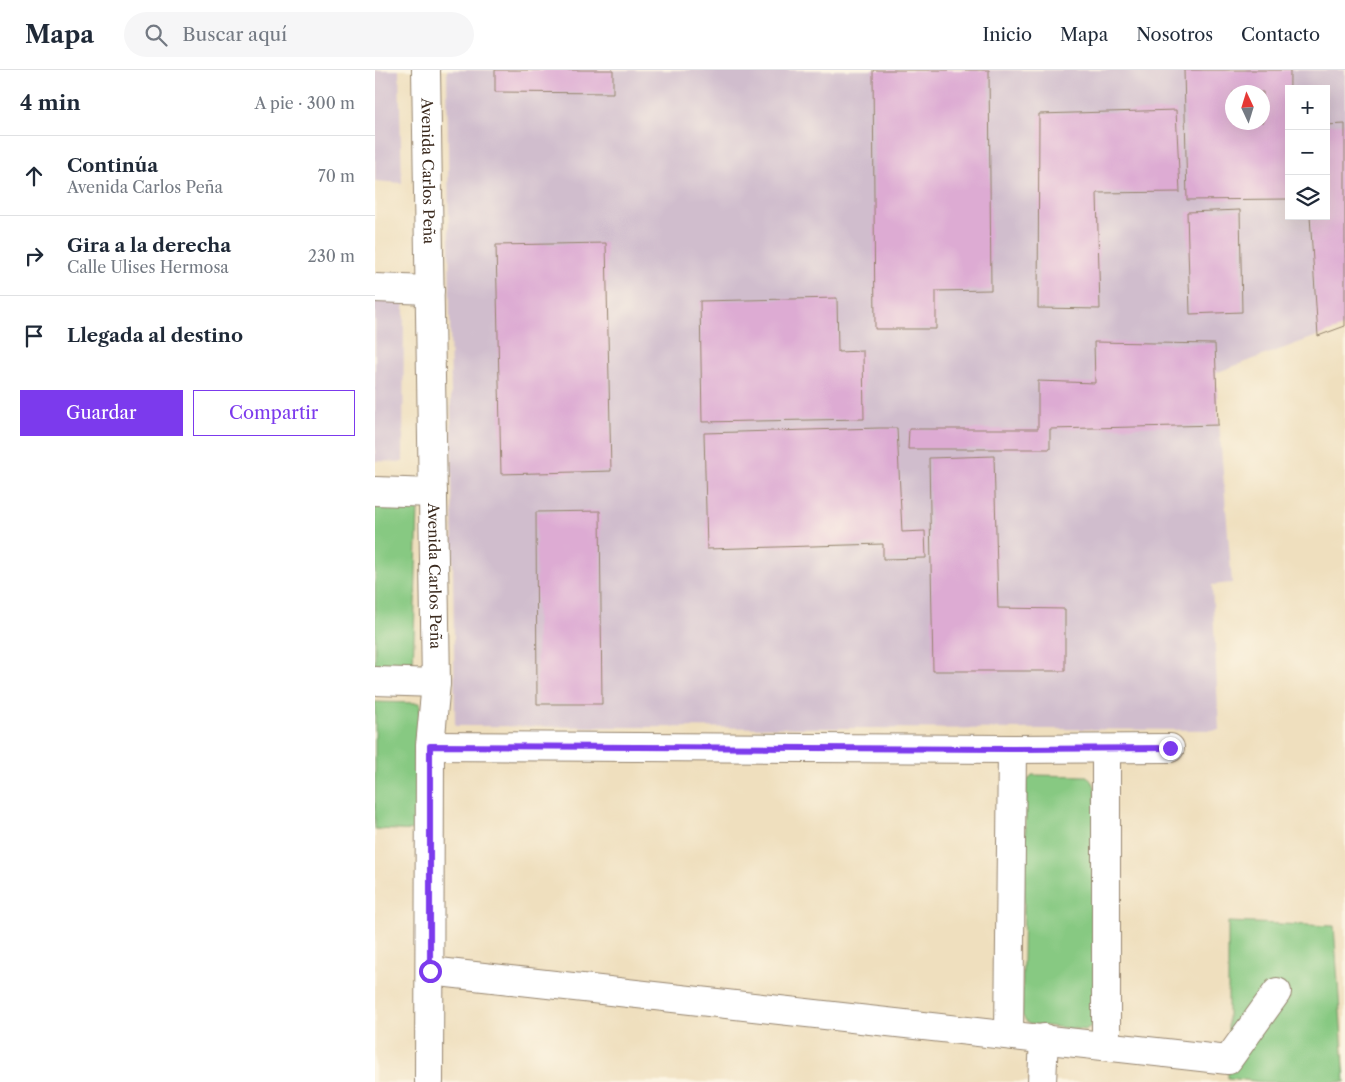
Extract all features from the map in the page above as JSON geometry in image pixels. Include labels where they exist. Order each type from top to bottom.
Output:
[{"type":"street","name":"Avenida Carlos Peña","points":[[426,70],[437,683],[430,746],[429,1082]]},
{"type":"street","points":[[375,288],[430,290]]},
{"type":"street","points":[[375,491],[433,493]]},
{"type":"street","points":[[375,681],[437,683]]},
{"type":"street","points":[[430,746],[1170,748]]},
{"type":"street","points":[[1009,1035],[1012,749]]},
{"type":"street","points":[[1106,749],[1106,1045]]},
{"type":"street","points":[[430,971],[1228,1060],[1277,992]]},
{"type":"street","points":[[1042,1082],[1044,1038]]},
{"type":"shaded area","points":[[375,70],[399,70],[402,183],[375,181]]},
{"type":"shaded area","points":[[447,70],[1345,70],[1345,326],[1215,373],[1232,583],[1212,585],[1219,730],[455,726]]},
{"type":"shaded area","points":[[375,300],[404,301],[403,462],[375,461]]},
{"type":"green space","points":[[375,507],[418,508],[413,669],[375,668]]},
{"type":"green space","points":[[375,702],[420,703],[421,831],[375,829]]},
{"type":"green space","points":[[1032,775],[1087,776],[1095,786],[1094,1024],[1085,1030],[1028,1024],[1022,1015],[1026,782]]},
{"type":"green space","points":[[1228,922],[1334,926],[1345,1082],[1262,1082],[1228,1078]]},
{"type":"building","points":[[495,70],[613,70],[613,93],[495,92]]},
{"type":"building","points":[[873,70],[989,70],[991,290],[936,291],[936,329],[875,329]]},
{"type":"building","points":[[1184,70],[1290,70],[1290,85],[1285,85],[1285,199],[1187,200]]},
{"type":"building","points":[[1176,110],[1180,192],[1097,193],[1100,309],[1038,308],[1039,114]]},
{"type":"building","points":[[1345,124],[1345,326],[1318,336],[1310,220],[1330,220],[1330,125]]},
{"type":"building","points":[[1240,210],[1242,312],[1190,314],[1187,212]]},
{"type":"building","points":[[606,243],[611,471],[501,474],[496,245]]},
{"type":"building","points":[[837,298],[838,352],[863,351],[864,419],[702,422],[700,301]]},
{"type":"building","points":[[1094,342],[1215,344],[1218,425],[1050,429],[1050,449],[908,449],[909,429],[1038,429],[1038,381],[1095,383]]},
{"type":"building","points":[[897,428],[902,532],[925,531],[926,558],[883,559],[883,544],[707,549],[704,433]]},
{"type":"building","points":[[994,456],[998,608],[1065,609],[1065,671],[933,671],[929,458]]},
{"type":"building","points":[[600,511],[602,704],[537,704],[536,512]]},
{"type":"route","points":[[430,971],[430,746],[1170,748]]}]
